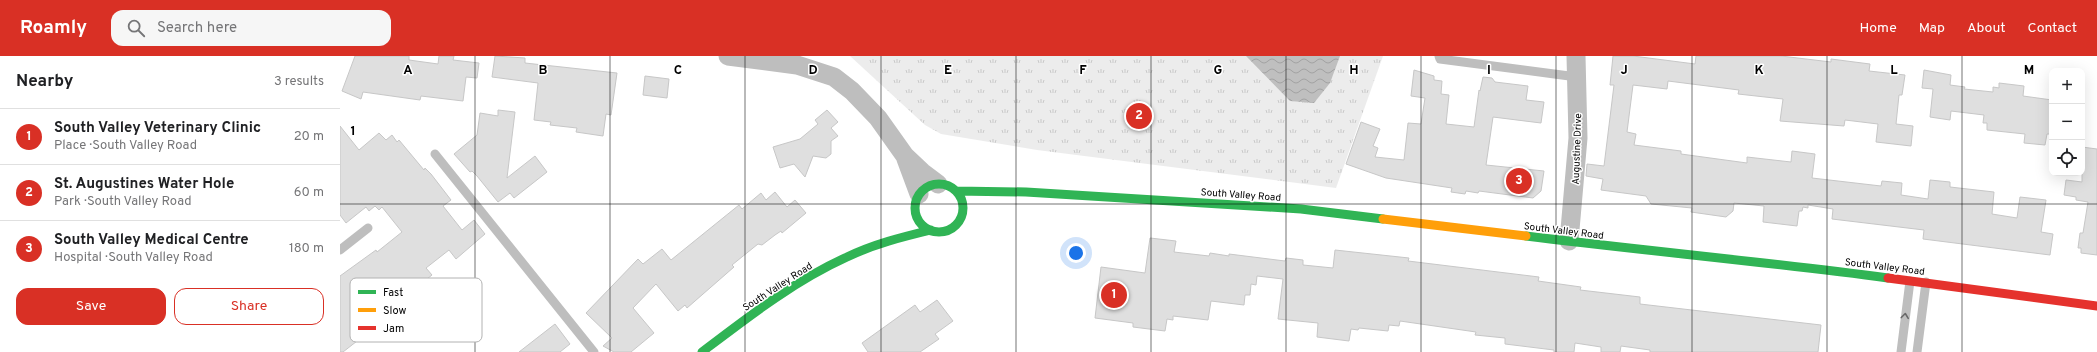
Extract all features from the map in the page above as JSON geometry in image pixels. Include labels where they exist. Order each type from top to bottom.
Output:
[{"type":"main road","name":"South Valley Road","points":[[938,184],[947,186],[956,191],[1026,192],[1301,209],[1569,241],[1776,263],[2097,306]]},
{"type":"main road","points":[[907,216],[917,199],[931,185],[938,184]]},
{"type":"main road","points":[[956,191],[962,201],[962,213]]},
{"type":"main road","name":"South Valley Road","points":[[988,200],[1026,192]]},
{"type":"main road","points":[[917,199],[916,213],[919,222],[931,230]]},
{"type":"main road","name":"South Valley Road","points":[[702,352],[778,297],[830,265],[870,247],[931,230],[941,232],[949,230],[959,220],[962,213],[975,207]]},
{"type":"main road","name":"South Valley Road","points":[[870,247],[898,228]]},
{"type":"street","points":[[728,56],[797,65],[834,77],[852,91],[878,118],[905,156],[922,172],[938,184]]},
{"type":"street","name":"Augustine Drive","points":[[1569,241],[1578,138],[1576,56]]},
{"type":"street","points":[[905,156],[917,199]]},
{"type":"lane","points":[[1439,56],[1440,59],[1577,77]]},
{"type":"lane","points":[[435,154],[594,352]]},
{"type":"lane","points":[[340,250],[368,228]]},
{"type":"lane","points":[[1901,352],[1910,281]]},
{"type":"lane","points":[[1916,352],[1926,282]]},
{"type":"green space","points":[[850,56],[1383,56],[1336,188],[1037,150],[941,134],[925,125]]},
{"type":"water","points":[[1246,56],[1340,56],[1330,83],[1314,103],[1290,101]]},
{"type":"building","points":[[355,56],[409,56],[409,60],[438,64],[439,56],[454,56],[453,60],[479,63],[477,78],[466,77],[463,101],[421,96],[420,100],[363,92],[361,99],[342,91]]},
{"type":"building","points":[[495,56],[525,58],[525,63],[617,73],[611,115],[606,114],[603,136],[576,132],[577,128],[550,125],[551,122],[534,120],[538,83],[492,77]]},
{"type":"building","points":[[1613,56],[1633,56],[1695,64],[1696,56],[1781,56],[1831,62],[1831,59],[1870,64],[1869,71],[1905,75],[1902,95],[1899,95],[1896,124],[1913,126],[1911,146],[1876,142],[1878,124],[1845,120],[1844,126],[1780,121],[1783,99],[1738,94],[1739,90],[1668,81],[1667,89],[1633,85],[1627,132],[1636,134],[1634,145],[1681,151],[1681,154],[1747,163],[1747,157],[1791,162],[1792,151],[1815,154],[1812,178],[1881,186],[1882,181],[1902,183],[1901,195],[1928,199],[1930,180],[1950,182],[1950,187],[1994,192],[1992,214],[2017,218],[2020,197],[2046,200],[2041,232],[2053,234],[2050,255],[1923,239],[1924,230],[1832,219],[1833,209],[1808,205],[1808,208],[1803,207],[1802,211],[1799,211],[1797,226],[1763,222],[1764,206],[1734,203],[1733,211],[1726,217],[1691,212],[1692,208],[1651,204],[1646,196],[1601,190],[1603,179],[1586,176],[1587,164],[1604,166],[1614,85],[1610,85]]},
{"type":"building","points":[[1414,70],[1434,76],[1434,80],[1442,81],[1441,94],[1449,95],[1446,124],[1474,127],[1479,90],[1480,91],[1483,77],[1492,78],[1495,82],[1528,86],[1526,100],[1544,102],[1541,123],[1493,117],[1486,165],[1544,171],[1541,191],[1533,198],[1479,191],[1478,193],[1466,191],[1465,194],[1451,192],[1452,188],[1386,178],[1346,164],[1361,122],[1380,129],[1373,146],[1378,148],[1375,157],[1404,160],[1408,123],[1421,124],[1425,98],[1411,96]]},
{"type":"building","points":[[1924,70],[1951,75],[1950,85],[1965,87],[1964,89],[1993,92],[1993,87],[1999,88],[1999,83],[2024,86],[2023,96],[2049,100],[2049,134],[2047,134],[2045,145],[2024,143],[2025,134],[1987,130],[1987,123],[1983,123],[1984,115],[1951,111],[1950,120],[1930,117],[1933,89],[1922,88]]},
{"type":"building","points":[[645,76],[669,79],[667,98],[643,95]]},
{"type":"building","points":[[498,110],[515,112],[507,178],[535,156],[547,172],[514,198],[510,193],[498,202],[477,176],[472,171],[470,172],[454,154],[477,135],[480,113],[498,116]]},
{"type":"building","points":[[827,110],[838,122],[831,128],[838,136],[831,141],[831,154],[826,158],[813,156],[805,177],[794,164],[780,168],[773,147],[800,139],[818,124],[815,120]]},
{"type":"building","points":[[340,126],[359,150],[379,133],[386,140],[392,135],[397,142],[399,140],[424,170],[425,168],[431,174],[451,200],[443,206],[462,230],[474,220],[485,234],[456,259],[449,250],[426,268],[432,275],[428,278],[350,278],[350,342],[356,342],[343,352],[340,352],[340,276],[376,250],[377,252],[402,232],[382,207],[379,210],[375,206],[369,211],[366,207],[346,223],[340,215]]},
{"type":"building","points":[[2085,147],[2097,149],[2097,255],[2081,253],[2081,248],[2078,248],[2080,233],[2083,233],[2088,202],[2076,200],[2076,197],[2064,195],[2066,180],[2082,182],[2082,176],[2085,176]]},
{"type":"building","points":[[775,192],[787,207],[795,200],[806,213],[782,233],[781,231],[762,245],[758,244],[732,265],[734,267],[687,308],[685,305],[678,311],[656,284],[633,308],[654,333],[631,352],[614,352],[603,346],[612,338],[586,313],[638,259],[643,264],[662,249],[671,260],[739,205],[742,209],[761,193],[766,200]]},
{"type":"building","points":[[1150,238],[1176,241],[1174,252],[1209,256],[1210,253],[1229,256],[1229,254],[1285,261],[1286,258],[1303,260],[1303,265],[1333,268],[1335,250],[1409,258],[1408,261],[1539,277],[1538,281],[1581,287],[1580,290],[1640,297],[1640,304],[1821,325],[1818,352],[1650,352],[1650,350],[1621,346],[1620,352],[1601,352],[1601,347],[1575,343],[1574,352],[1554,352],[1554,350],[1505,344],[1505,338],[1475,335],[1476,332],[1400,321],[1399,326],[1389,325],[1388,331],[1359,328],[1358,330],[1351,329],[1349,341],[1317,337],[1318,323],[1278,319],[1283,279],[1257,276],[1256,285],[1251,284],[1250,295],[1245,295],[1244,305],[1211,301],[1208,320],[1173,316],[1173,320],[1167,319],[1165,331],[1133,327],[1133,323],[1095,318],[1101,267],[1145,273]]},
{"type":"building","points":[[937,300],[953,321],[935,334],[939,339],[920,352],[868,352],[862,343],[915,305],[920,312]]},
{"type":"building","points":[[555,324],[570,344],[560,352],[519,352]]},
{"type":"traffic: fast","points":[[939,184],[948,186],[956,191],[961,199],[963,208],[961,217],[956,225],[948,230],[939,232],[930,230],[922,225],[917,217],[915,208],[917,199],[922,191],[930,186],[939,184]]},
{"type":"traffic: fast","points":[[956,191],[1026,192],[1301,209],[1383,219]]},
{"type":"traffic: fast","points":[[702,352],[772,300],[808,277],[857,252],[899,238],[931,230]]},
{"type":"traffic: fast","points":[[1526,236],[1888,278]]},
{"type":"traffic: slow","points":[[1383,219],[1526,236]]},
{"type":"traffic: jam","points":[[1888,278],[2097,306]]},
{"type":"place","name":"St. Augustines Water Hole","points":[[1139,116]]},
{"type":"place","name":"South Valley Medical Centre","points":[[1519,181]]},
{"type":"place","name":"South Valley Veterinary Clinic","points":[[1114,295]]}]
